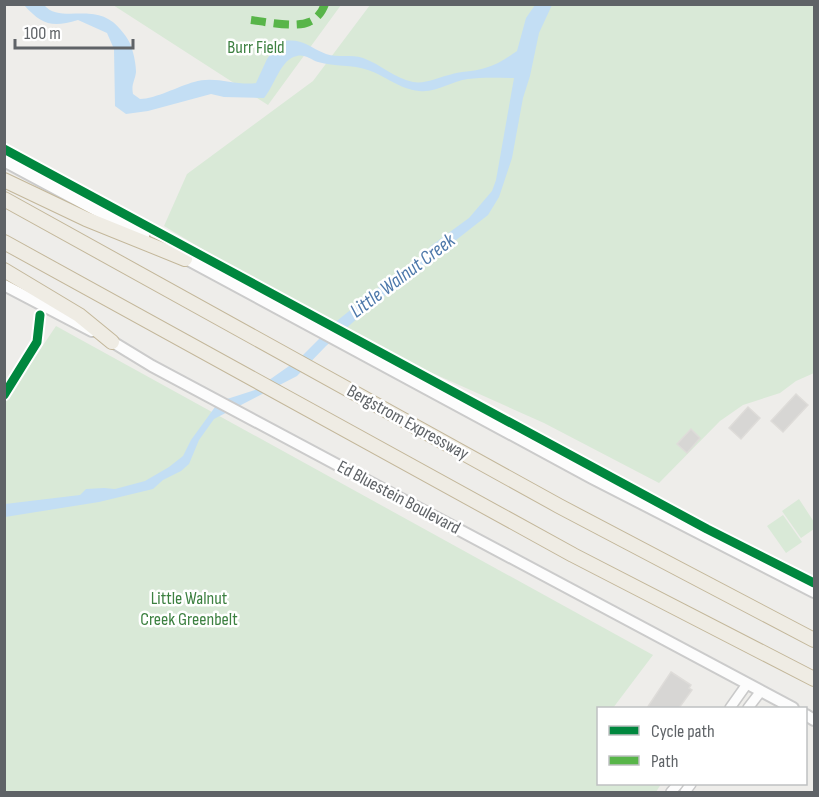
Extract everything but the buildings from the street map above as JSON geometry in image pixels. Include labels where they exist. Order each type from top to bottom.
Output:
[{"type":"highway","points":[[4,180],[86,219],[185,259]]},
{"type":"highway","name":"Bergstrom Expressway","points":[[4,199],[569,511],[814,640]]},
{"type":"highway","name":"Bergstrom Expressway","points":[[4,243],[573,555],[814,679]]},
{"type":"highway","points":[[4,270],[79,315],[112,342]]},
{"type":"highway","points":[[735,599],[762,604],[814,630]]},
{"type":"main road","points":[[4,161],[592,478],[814,592]]},
{"type":"main road","name":"Ed Bluestein Boulevard","points":[[4,285],[791,707]]},
{"type":"street","points":[[731,707],[747,684]]},
{"type":"street","points":[[749,707],[761,691]]},
{"type":"green space","name":"Burr Field","points":[[113,5],[341,5],[268,105]]},
{"type":"green space","points":[[370,5],[814,5],[814,373],[796,381],[780,393],[743,405],[720,421],[659,483],[544,423],[401,359],[294,304],[164,226],[187,174],[313,81]]},
{"type":"green space","name":"Little Walnut Creek Greenbelt","points":[[56,326],[653,655],[614,707],[597,707],[597,785],[660,785],[656,792],[5,792],[5,402]]},
{"type":"green space","points":[[799,499],[814,522],[814,529],[801,538],[782,511]]},
{"type":"green space","points":[[783,515],[802,542],[786,553],[767,526]]},
{"type":"water","name":"Little Walnut Creek","points":[[24,5],[44,5],[51,11],[90,14],[111,20],[131,46],[136,69],[133,94],[140,99],[153,97],[202,80],[256,83],[267,59],[279,42],[287,41],[299,41],[326,54],[363,58],[400,78],[413,82],[489,67],[517,51],[526,18],[535,5],[552,5],[539,33],[523,98],[512,158],[499,197],[488,215],[368,309],[326,346],[297,376],[214,419],[199,440],[189,464],[153,489],[99,502],[5,517],[5,504],[80,495],[86,489],[115,489],[145,481],[169,467],[183,456],[191,440],[215,407],[227,399],[255,390],[299,359],[338,320],[389,279],[413,264],[432,245],[469,218],[492,191],[496,180],[514,78],[468,79],[432,90],[419,91],[405,88],[362,68],[324,64],[300,56],[286,62],[264,98],[224,97],[211,94],[148,111],[126,114],[115,106],[114,49],[107,33],[78,20],[61,24],[42,21]]},
{"type":"marked path","points":[[251,20],[303,24],[317,17],[325,4]]},
{"type":"cycle path","points":[[4,149],[707,529],[814,583]]},
{"type":"cycle path","points":[[4,395],[37,342],[40,315]]}]
